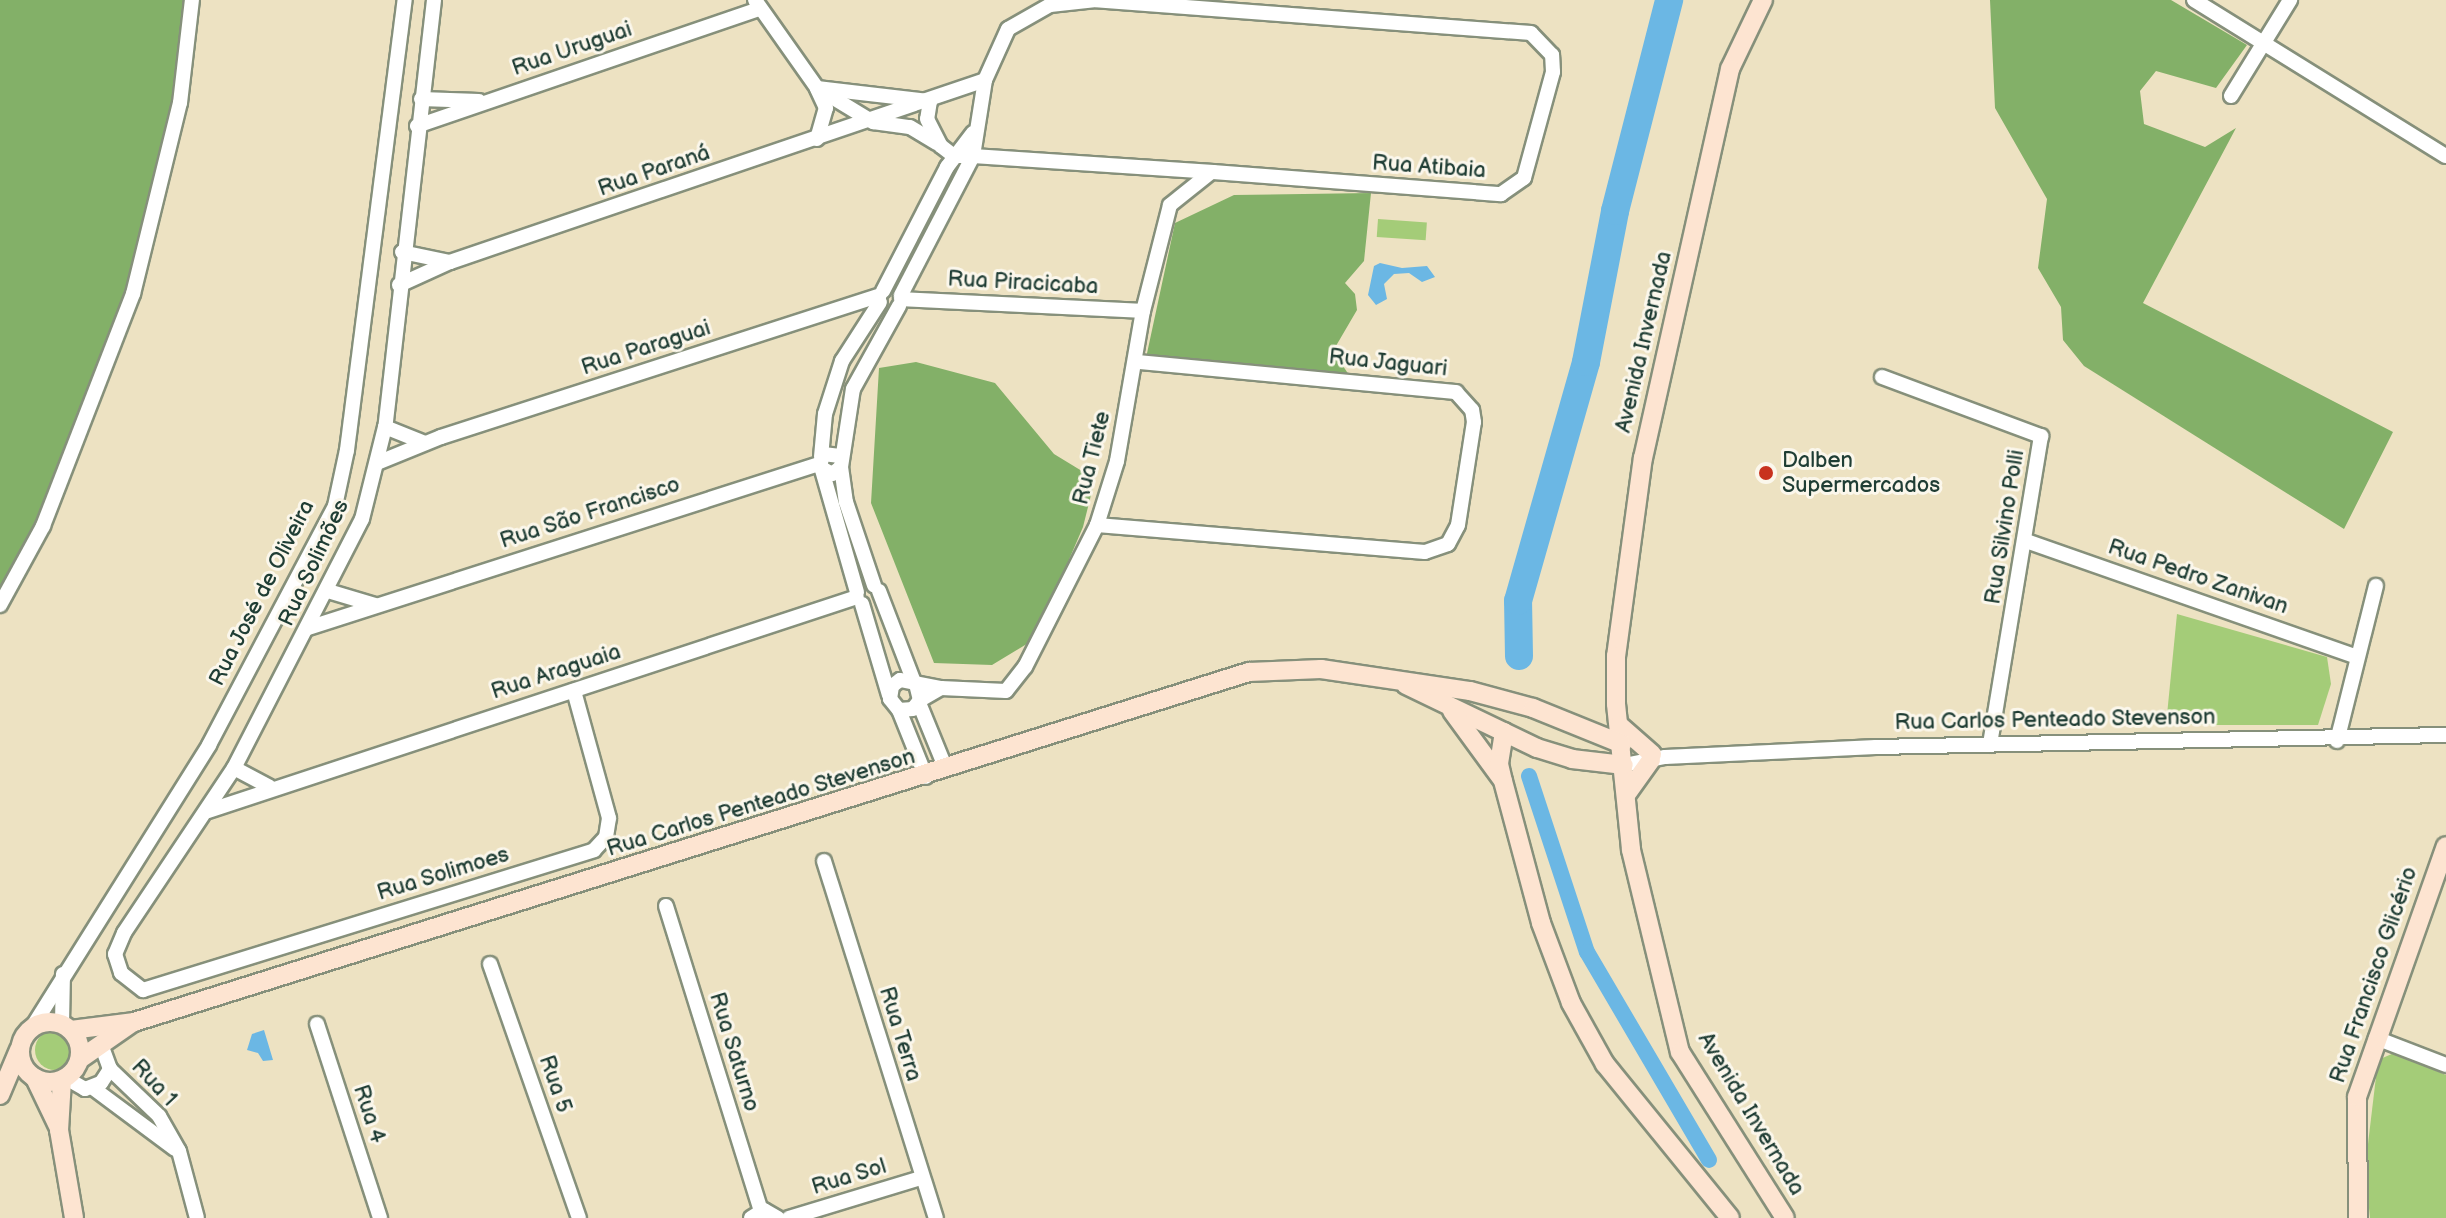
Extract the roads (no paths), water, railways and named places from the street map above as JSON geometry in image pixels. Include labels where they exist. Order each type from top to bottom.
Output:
[{"type":"street","points":[[0,605],[17,580],[62,483],[133,294],[180,103],[192,0]]},
{"type":"street","name":"Rua José de Oliveira","points":[[33,1026],[63,973],[209,745],[335,506],[347,450],[405,0]]},
{"type":"street","name":"Rua Solimões","points":[[143,990],[121,973],[115,954],[234,768],[328,591],[362,519],[385,427],[402,252],[434,0]]},
{"type":"street","name":"Rua Atibaia","points":[[954,156],[1501,194],[1512,191],[1524,178],[1553,72],[1552,55],[1531,33],[1096,0],[1050,5],[1008,29],[985,80]]},
{"type":"street","name":"Avenida Invernada","points":[[1763,0],[1730,69],[1643,457],[1617,642],[1616,704],[1637,879],[1680,1052],[1785,1218]]},
{"type":"street","points":[[2194,0],[2446,156]]},
{"type":"street","points":[[2231,96],[2290,0]]},
{"type":"street","points":[[756,4],[817,88],[826,108],[817,139]]},
{"type":"street","name":"Rua Uruguai","points":[[417,126],[756,4]]},
{"type":"street","points":[[946,769],[846,502],[840,462],[853,389],[973,156],[973,133],[985,80]]},
{"type":"street","name":"Rua Paraná","points":[[399,285],[450,262],[873,122],[985,80]]},
{"type":"street","points":[[817,88],[930,101],[927,119],[941,146]]},
{"type":"street","points":[[817,88],[873,122]]},
{"type":"street","name":"Rua Uruguai","points":[[421,99],[492,100]]},
{"type":"street","name":"Rua Paraná","points":[[873,122],[910,127],[954,156]]},
{"type":"street","points":[[926,777],[899,710],[889,695],[821,464],[825,414],[842,361],[881,296],[954,156],[973,133]]},
{"type":"street","name":"Rua Tiete","points":[[915,683],[941,688],[1006,691],[1025,667],[1097,525],[1136,362],[1143,311],[1170,205],[1194,180],[1213,172]]},
{"type":"street","points":[[402,252],[450,262]]},
{"type":"street","name":"Rua Piracicaba","points":[[881,296],[890,310],[900,300],[1143,311]]},
{"type":"street","name":"Rua Paraguai","points":[[377,463],[425,443],[881,296]]},
{"type":"street","name":"Rua Jaguari","points":[[1097,525],[1425,552],[1448,544],[1458,525],[1474,422],[1472,410],[1456,392],[1136,362]]},
{"type":"street","name":"Rua Silvino Polli","points":[[1882,377],[2041,436],[1990,745]]},
{"type":"street","points":[[385,427],[425,443]]},
{"type":"street","name":"Rua São Francisco","points":[[308,628],[821,464],[830,451],[840,462]]},
{"type":"street","name":"Rua Pedro Zanivan","points":[[2026,541],[2355,656]]},
{"type":"street","name":"Rua Araguaia","points":[[208,811],[269,787],[858,598],[864,584],[876,588]]},
{"type":"street","points":[[2337,741],[2355,656],[2376,586]]},
{"type":"street","points":[[328,591],[375,605]]},
{"type":"street","name":"Rua Carlos Penteado Stevenson","points":[[66,1027],[134,1022],[926,777],[1027,738],[1249,672],[1307,667],[1406,685],[1459,689],[1533,708],[1656,757]]},
{"type":"street","points":[[889,695],[895,682],[915,683]]},
{"type":"street","name":"Rua Carlos Penteado Stevenson","points":[[1406,685],[1450,709],[1572,759],[1624,765],[1656,757],[1990,745],[2337,741],[2446,735]]},
{"type":"street","points":[[899,710],[920,702],[941,688]]},
{"type":"street","name":"Rua Solimoes","points":[[143,990],[594,850],[606,837],[609,818],[574,691]]},
{"type":"street","points":[[1583,729],[1603,724],[1616,704]]},
{"type":"street","points":[[1533,708],[1504,732],[1503,781],[1541,923],[1571,1003],[1605,1064],[1730,1218]]},
{"type":"street","points":[[1450,709],[1503,781]]},
{"type":"street","points":[[1619,725],[1656,757],[1626,795]]},
{"type":"street","points":[[234,768],[269,787]]},
{"type":"street","name":"Rua Francisco Glicério","points":[[2358,1218],[2357,1097],[2446,846]]},
{"type":"street","name":"Rua Terra","points":[[824,861],[936,1218]]},
{"type":"street","name":"Rua Saturno","points":[[666,906],[756,1214]]},
{"type":"street","name":"Rua 5","points":[[490,964],[579,1218]]},
{"type":"street","points":[[63,973],[66,1027],[80,1059],[64,1079],[59,1130],[74,1218]]},
{"type":"street","name":"Rua Carlos Penteado Stevenson","points":[[80,1059],[134,1022]]},
{"type":"street","name":"Rua 4","points":[[317,1024],[380,1218]]},
{"type":"street","points":[[1,1094],[33,1026],[66,1027]]},
{"type":"street","points":[[2376,1038],[2446,1065]]},
{"type":"street","points":[[93,1088],[110,1069],[101,1044]]},
{"type":"street","points":[[20,1049],[59,1130]]},
{"type":"street","name":"Rua 1","points":[[110,1069],[159,1116],[179,1151],[197,1218]]},
{"type":"street","points":[[1,1094],[31,1076],[64,1079],[73,1086],[93,1088],[179,1151]]},
{"type":"street","name":"Rua Sol","points":[[789,1218],[921,1178]]},
{"type":"street","points":[[756,1214],[778,1218]]},
{"type":"water","points":[[1380,263],[1402,268],[1427,266],[1435,277],[1422,282],[1409,273],[1394,274],[1384,284],[1387,299],[1376,305],[1368,295],[1374,266]]},
{"type":"water","points":[[264,1030],[273,1060],[263,1061],[258,1053],[247,1050],[252,1034]]},
{"type":"waterway","points":[[1519,656],[1518,601],[1586,362],[1615,211],[1669,0]]},
{"type":"waterway","points":[[1529,776],[1587,952],[1709,1160]]},
{"type":"place","name":"Dalben Supermercados","points":[[1766,473]]}]
